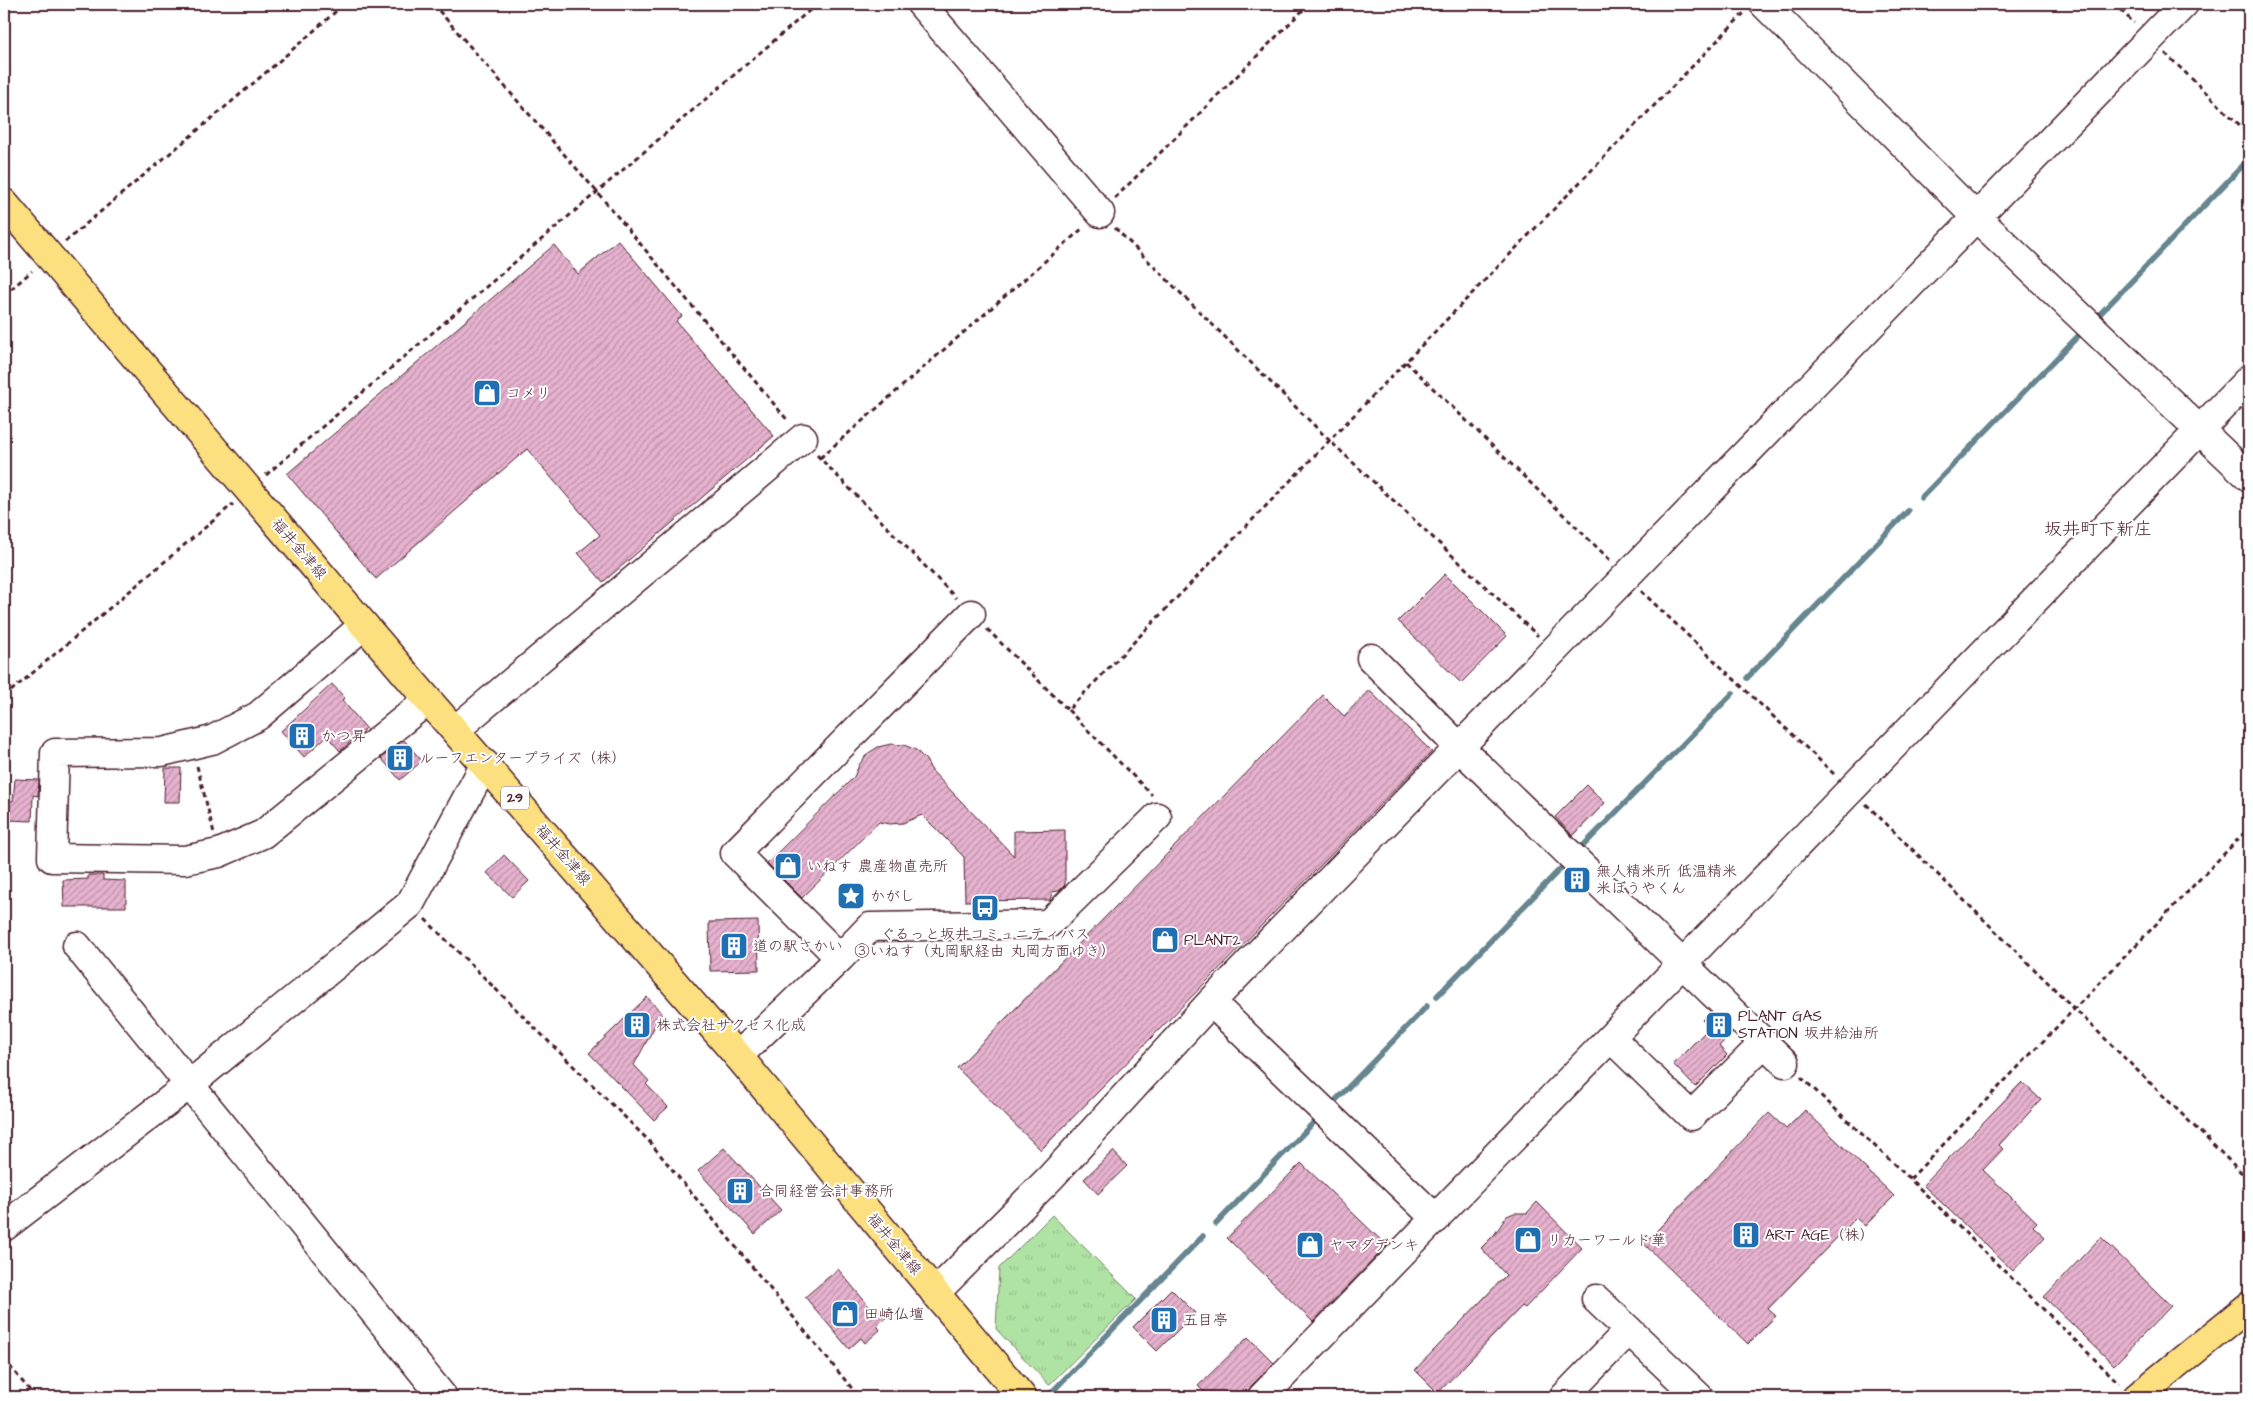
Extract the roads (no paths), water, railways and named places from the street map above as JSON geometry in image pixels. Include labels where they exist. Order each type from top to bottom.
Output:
[{"type":"main road","name":"福井金津線","points":[[4,203],[428,700],[738,1056],[1022,1397]]},
{"type":"main road","points":[[2128,1390],[2249,1306]]},
{"type":"street","points":[[921,4],[1100,213]]},
{"type":"street","points":[[935,1293],[1051,1177],[1211,1002],[2184,4]]},
{"type":"street","points":[[1755,7],[2249,478]]},
{"type":"street","points":[[1262,1397],[1683,965],[2249,379]]},
{"type":"street","points":[[455,730],[811,448]]},
{"type":"street","points":[[840,958],[735,853],[972,614]]},
{"type":"street","points":[[364,625],[258,716],[212,740],[162,752],[55,753],[52,858],[185,860],[219,852],[263,834],[428,700]]},
{"type":"street","points":[[1371,658],[1459,747],[1764,1044],[1786,1063]]},
{"type":"street","points":[[4,1227],[189,1085],[410,904],[485,764]]},
{"type":"street","points":[[738,1056],[870,927],[1048,924],[1158,809]]},
{"type":"street","points":[[77,946],[443,1397]]},
{"type":"street","points":[[1211,1002],[1436,1219]]},
{"type":"street","points":[[1611,1038],[1691,1116],[1764,1044]]},
{"type":"street","points":[[1596,1299],[1699,1397]]},
{"type":"street","points":[[1564,1397],[1629,1330]]},
{"type":"waterway","points":[[2099,315],[2249,159]]},
{"type":"waterway","points":[[1921,498],[2083,331]]},
{"type":"waterway","points":[[1747,678],[1908,511]]},
{"type":"waterway","points":[[1580,849],[1733,693]]},
{"type":"waterway","points":[[1437,996],[1563,866]]},
{"type":"waterway","points":[[1331,1105],[1427,1006]]},
{"type":"waterway","points":[[1216,1224],[1316,1120]]},
{"type":"waterway","points":[[1051,1393],[1203,1236]]},
{"type":"place","name":"コメリ","points":[[487,393]]},
{"type":"place","name":"かつ昇","points":[[302,736]]},
{"type":"place","name":"ルーフエンタープライズ（株）","points":[[400,758]]},
{"type":"place","name":"いねす 農産物直売所","points":[[788,866]]},
{"type":"place","name":"無人精米所 低温精米 米ぼうやくん","points":[[1577,880]]},
{"type":"place","name":"かがし","points":[[851,896]]},
{"type":"place","name":"ぐるっと坂井コミュニティバス ③いねす（丸岡駅経由 丸岡方面ゆき）","points":[[985,908]]},
{"type":"place","name":"PLANT2","points":[[1165,940]]},
{"type":"place","name":"道の駅さかい","points":[[734,946]]},
{"type":"place","name":"株式会社サクセス化成","points":[[637,1025]]},
{"type":"place","name":"PLANT GAS STATION 坂井給油所","points":[[1719,1025]]},
{"type":"place","name":"合同経営会計事務所","points":[[740,1191]]},
{"type":"place","name":"ART AGE（株）","points":[[1746,1235]]},
{"type":"place","name":"リカーワールド華","points":[[1528,1240]]},
{"type":"place","name":"ヤマダデンキ","points":[[1310,1245]]},
{"type":"place","name":"田崎仏壇","points":[[845,1314]]},
{"type":"place","name":"五目亭","points":[[1164,1320]]},
{"type":"district","name":"坂井町下新庄","points":[[2098,529]]}]
